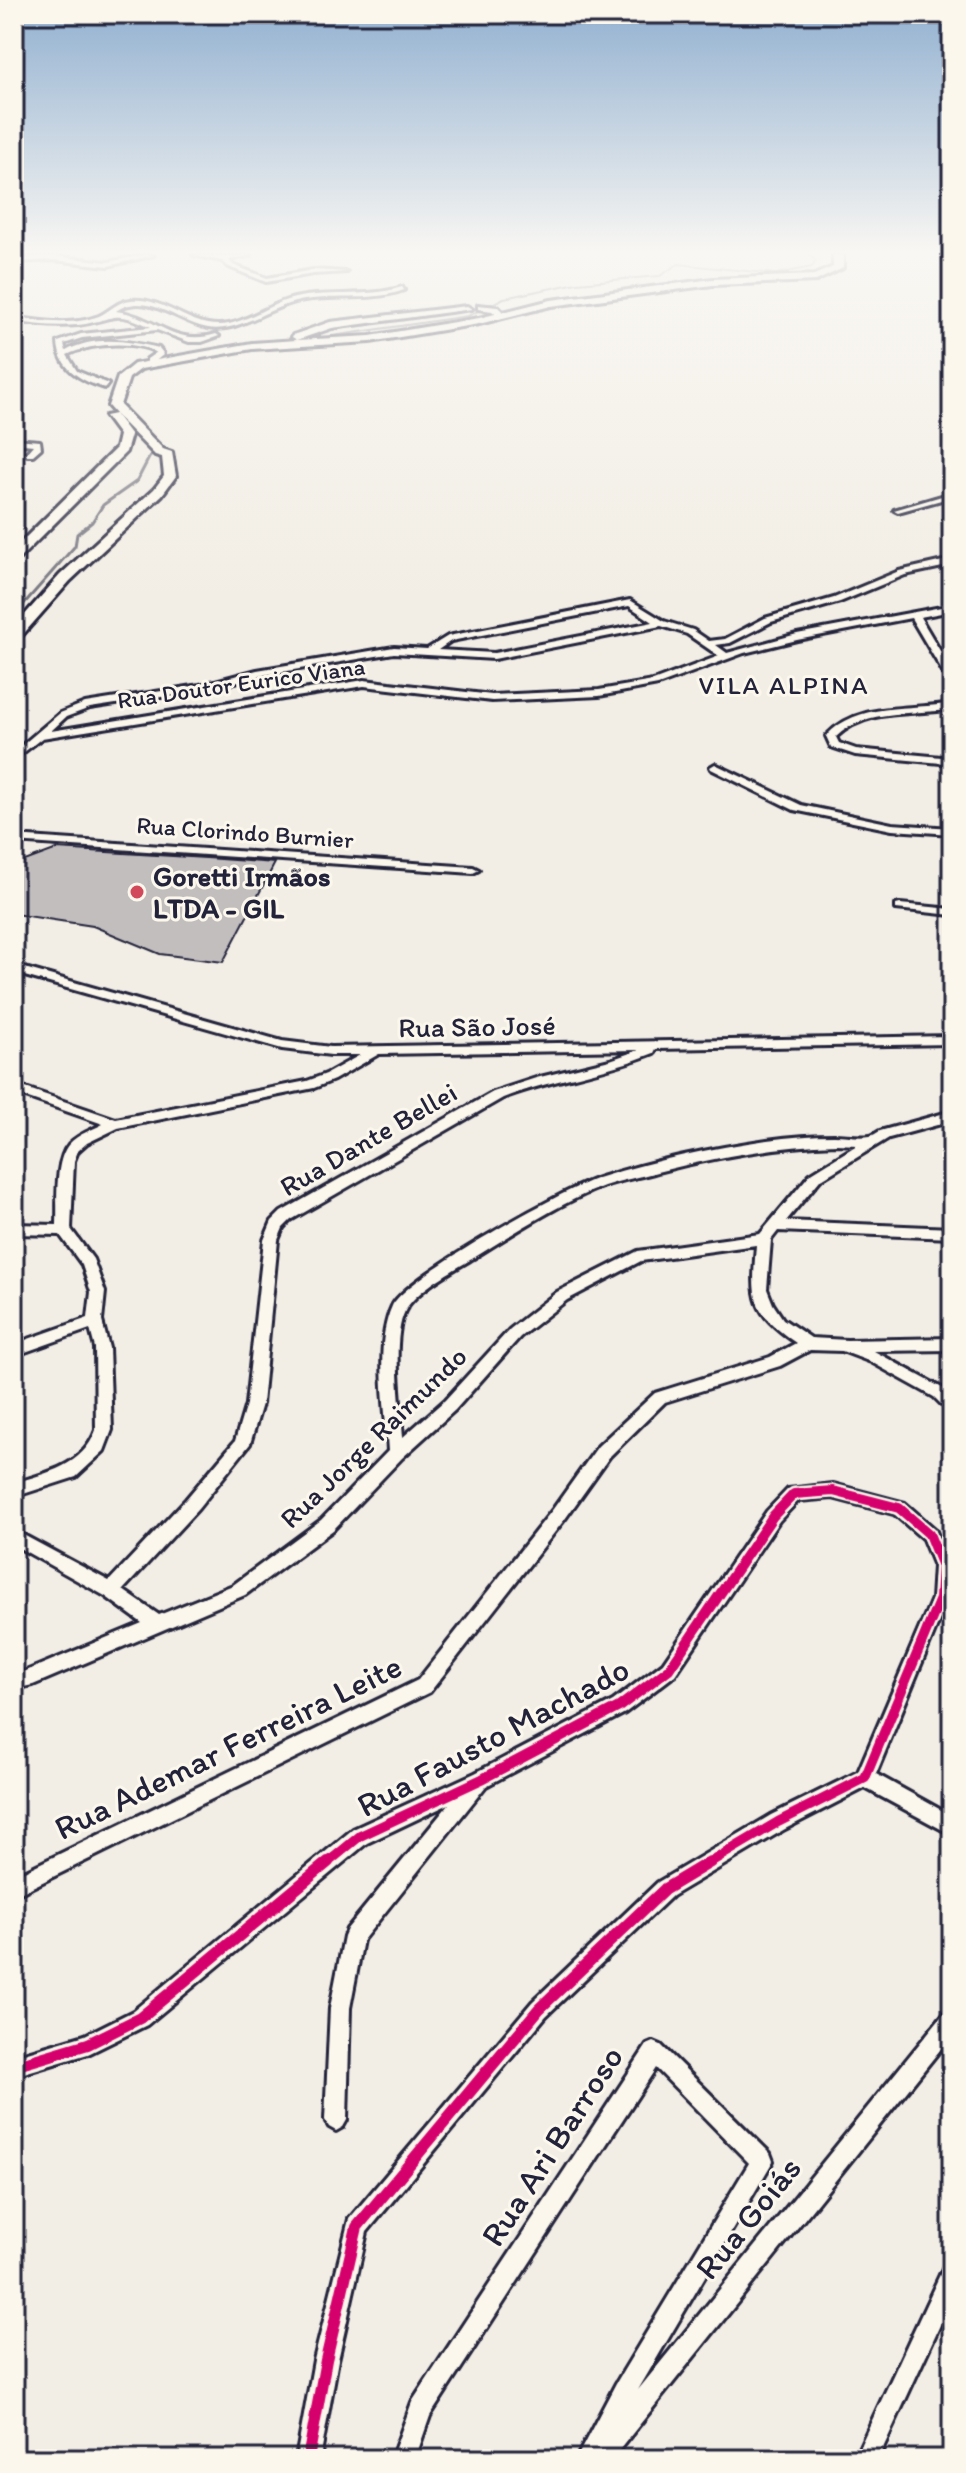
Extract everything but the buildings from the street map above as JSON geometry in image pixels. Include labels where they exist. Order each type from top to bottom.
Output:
[{"type":"main road","points":[[14,556],[122,449],[125,435],[106,411],[105,386],[114,370]]},
{"type":"main road","points":[[14,636],[65,578],[158,492],[170,476],[168,455],[159,452],[115,410],[114,404],[124,377],[131,370]]},
{"type":"street","points":[[71,370],[105,386]]},
{"type":"street","points":[[14,396],[17,400],[14,403]]},
{"type":"street","points":[[14,441],[37,443],[37,448],[30,453]]},
{"type":"street","points":[[898,510],[952,495]]},
{"type":"street","points":[[710,643],[727,641],[768,620],[837,600],[902,573],[952,562]]},
{"type":"street","points":[[430,651],[448,639],[630,603],[661,623]]},
{"type":"street","name":"Rua Doutor Eurico Viana","points":[[36,736],[364,683],[521,699],[599,693],[655,683],[741,651],[952,608]]},
{"type":"street","points":[[914,615],[952,679]]},
{"type":"street","points":[[14,757],[63,715],[88,705],[200,688],[304,664],[394,650],[494,656],[661,623],[676,625],[710,643],[726,656]]},
{"type":"street","points":[[727,641],[741,651]]},
{"type":"street","points":[[940,661],[952,661]]},
{"type":"street","points":[[952,706],[864,716],[846,724],[831,736],[835,745],[855,752],[952,761]]},
{"type":"street","points":[[715,767],[798,808],[892,827],[952,831]]},
{"type":"street","name":"Rua Clorindo Burnier","points":[[14,839],[473,870]]},
{"type":"street","points":[[900,907],[952,912]]},
{"type":"street","name":"Rua São José","points":[[14,969],[282,1045],[331,1051],[952,1040]]},
{"type":"street","name":"Rua Dante Bellei","points":[[111,1591],[192,1504],[242,1444],[254,1404],[271,1240],[277,1225],[286,1216],[498,1095],[524,1084],[626,1061],[657,1047]]},
{"type":"street","points":[[14,1490],[70,1472],[87,1459],[98,1446],[106,1413],[102,1348],[95,1321],[98,1292],[95,1277],[64,1230],[67,1161],[73,1148],[82,1140],[115,1124],[309,1085],[330,1077],[374,1051]]},
{"type":"street","points":[[14,1088],[115,1124]]},
{"type":"street","points":[[952,1116],[912,1125],[870,1141],[815,1177],[768,1232],[760,1289],[766,1306],[778,1323],[808,1344],[952,1344]]},
{"type":"street","points":[[396,1453],[392,1356],[397,1309],[409,1294],[465,1257],[579,1191],[603,1181],[775,1144],[824,1138],[870,1141]]},
{"type":"street","points":[[14,1229],[64,1230]]},
{"type":"street","name":"Rua Jorge Raimundo","points":[[14,1681],[27,1679],[239,1590],[327,1525],[396,1453],[450,1405],[515,1333],[562,1296],[638,1256],[768,1232],[952,1233]]},
{"type":"street","points":[[14,1350],[95,1321]]},
{"type":"street","name":"Rua Ademar Ferreira Leite","points":[[14,1886],[424,1686],[559,1514],[604,1451],[660,1397],[775,1362],[808,1344]]},
{"type":"street","points":[[843,1345],[876,1358],[939,1393],[952,1405]]},
{"type":"street","name":"Rua Fausto Machado","points":[[14,2066],[88,2044],[140,2018],[360,1836],[482,1779],[619,1707],[669,1669],[773,1516],[794,1494],[833,1491],[899,1508],[929,1534],[942,1566],[940,1599],[865,1778]]},
{"type":"street","points":[[14,1537],[111,1591],[159,1625]]},
{"type":"street","points":[[306,2454],[357,2227],[539,2009],[665,1889],[778,1822],[865,1778],[952,1826]]},
{"type":"street","points":[[336,2120],[340,2008],[354,1936],[482,1779]]},
{"type":"street","name":"Rua Goiás","points":[[597,2459],[952,2019]]},
{"type":"street","name":"Rua Ari Barroso","points":[[403,2459],[420,2410],[654,2052],[762,2161],[624,2391],[588,2459]]},
{"type":"street","points":[[866,2459],[952,2274]]},
{"type":"waterway","points":[[14,615],[75,546],[77,534],[92,522],[103,505],[137,481],[151,454]]},
{"type":"cycle path","points":[[14,2066],[88,2044],[140,2018],[360,1836],[482,1779],[619,1707],[669,1669],[773,1516],[794,1494],[833,1491],[899,1508],[929,1534],[942,1566],[940,1599],[865,1778],[778,1822],[665,1889],[539,2009],[357,2227],[326,2360],[308,2459]]},
{"type":"place","name":"Goretti Irmãos LTDA - GIL","points":[[137,892]]},
{"type":"district","name":"VILA ALPINA","points":[[784,685]]}]
